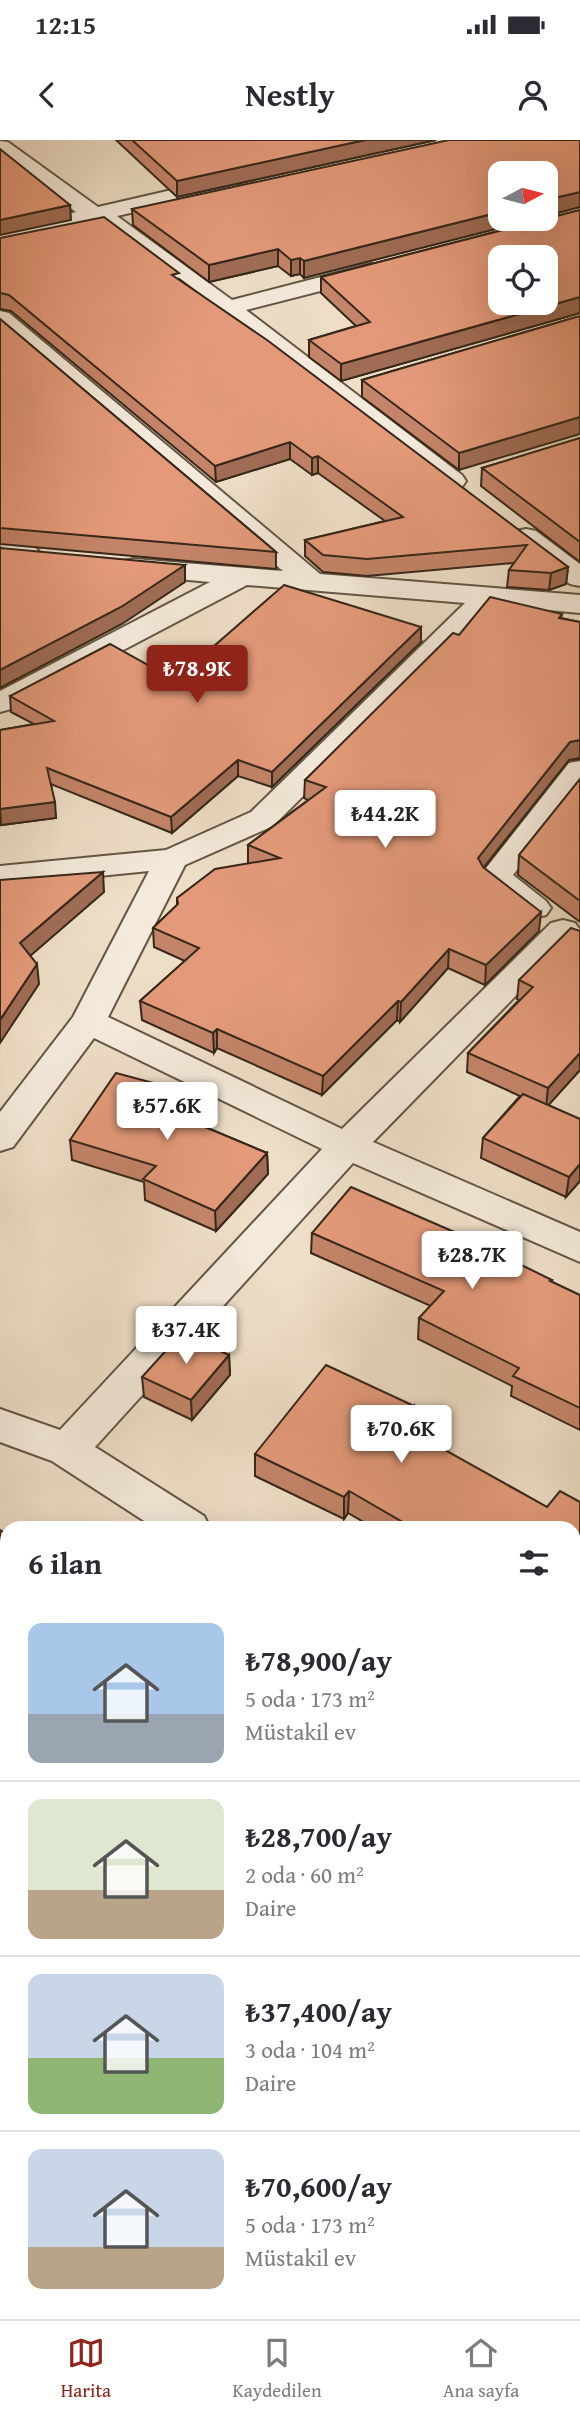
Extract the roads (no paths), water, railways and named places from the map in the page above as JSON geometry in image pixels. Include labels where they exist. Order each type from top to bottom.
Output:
[{"type":"street","points":[[0,147],[102,217],[228,308],[338,393],[470,485]]},
{"type":"street","points":[[0,236],[102,217],[245,185]]},
{"type":"street","points":[[0,245],[102,217]]},
{"type":"street","points":[[228,308],[391,266]]},
{"type":"street","points":[[0,318],[314,583]]},
{"type":"street","points":[[338,393],[365,385]]},
{"type":"street","points":[[507,522],[580,578]]},
{"type":"street","points":[[0,530],[42,558],[0,554]]},
{"type":"street","points":[[108,565],[487,597],[575,601]]},
{"type":"street","points":[[0,703],[240,577]]},
{"type":"street","points":[[0,876],[172,859],[262,819],[487,597]]},
{"type":"street","points":[[67,1450],[347,1146],[571,934],[495,877],[580,769]]},
{"type":"street","points":[[0,1138],[88,1021],[172,859]]},
{"type":"street","points":[[88,1021],[347,1146],[580,1248]]},
{"type":"street","points":[[0,1425],[67,1450],[178,1521]]}]
